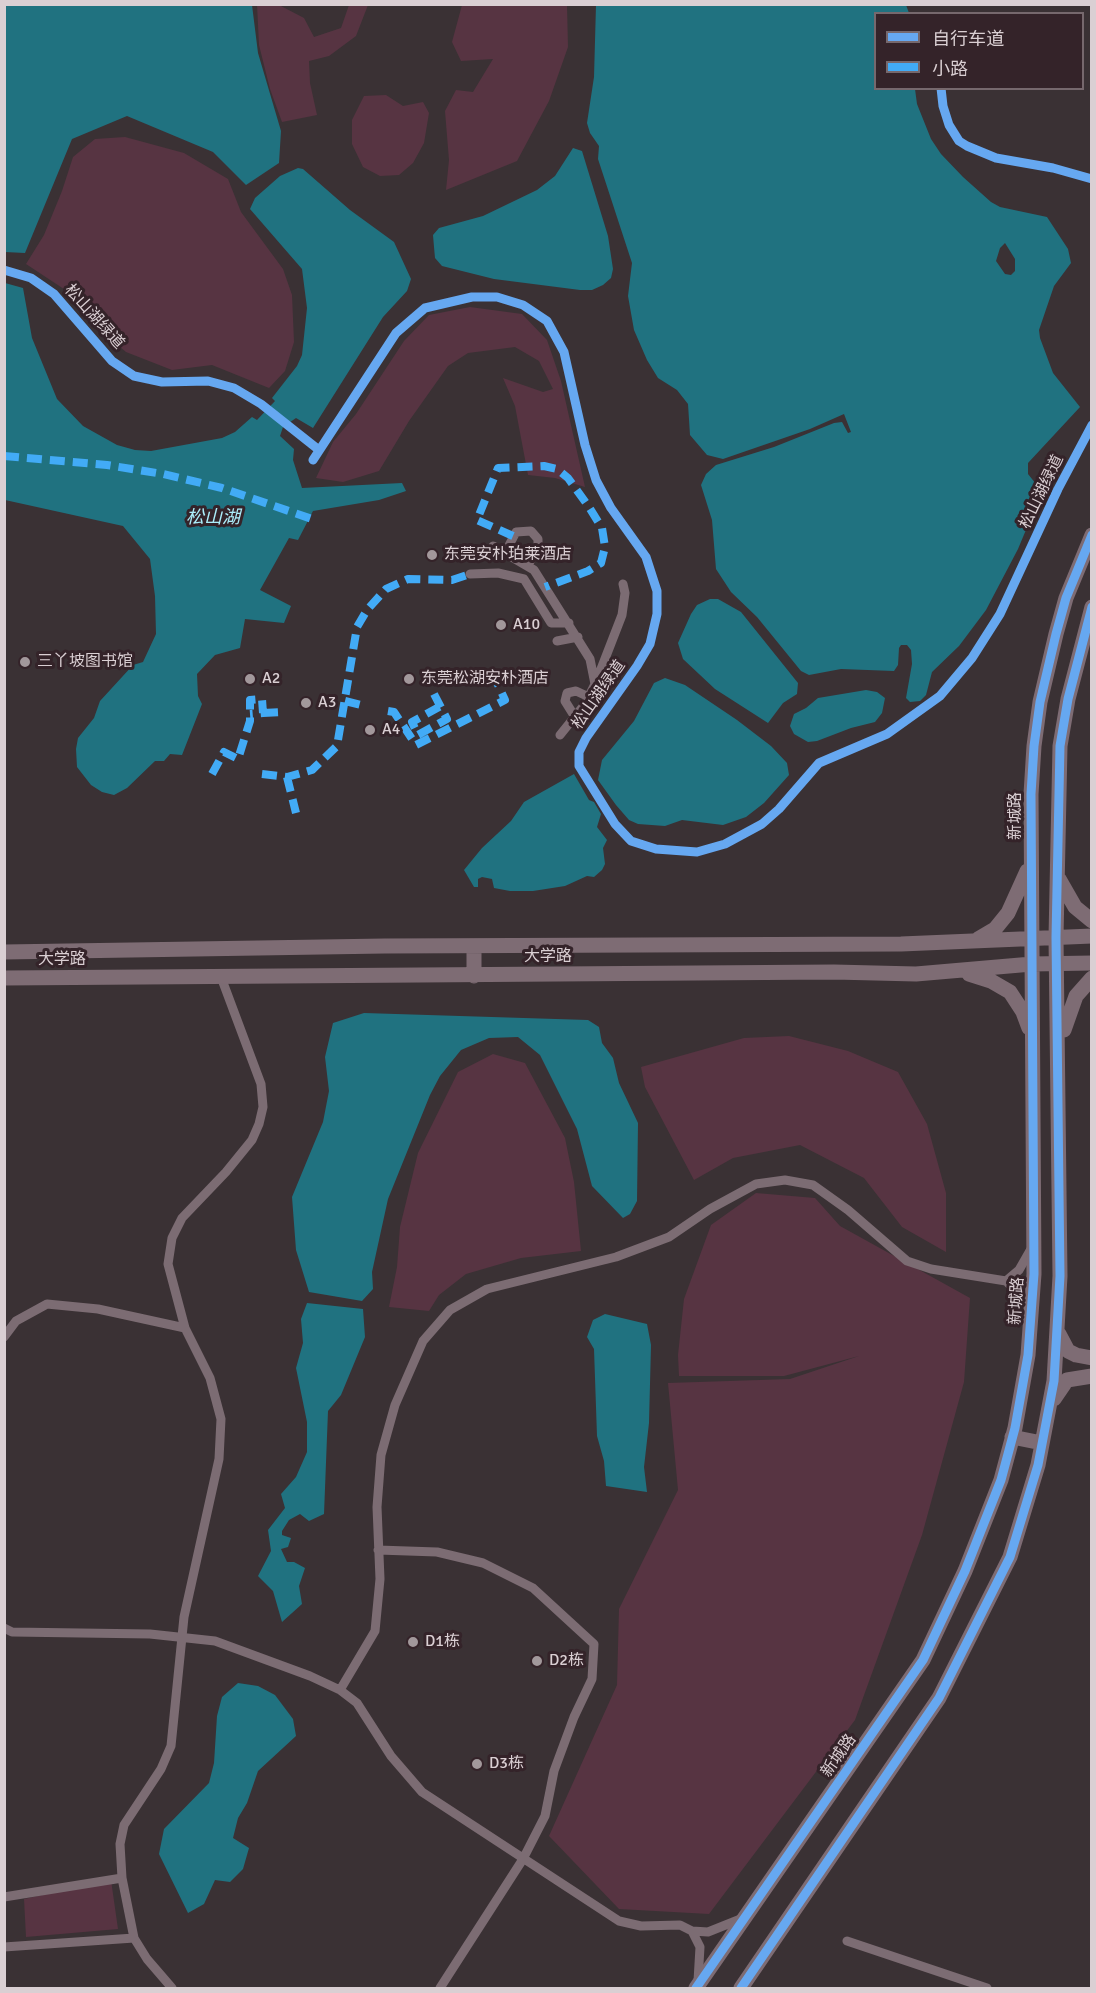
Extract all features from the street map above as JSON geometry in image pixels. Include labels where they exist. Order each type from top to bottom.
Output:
[{"type":"main road","name":"新城路","points":[[697,1987],[923,1660],[986,1521],[1012,1437],[1028,1356],[1035,1241],[1031,794],[1040,702],[1066,598],[1092,535]]},
{"type":"main road","points":[[741,1989],[939,1698],[1010,1557],[1042,1443],[1048,1416],[1058,1329],[1060,1276],[1056,938],[1060,746],[1070,688],[1092,607]]},
{"type":"main road","points":[[967,942],[987,935],[1008,913],[1020,892],[1031,856]]},
{"type":"main road","points":[[1057,874],[1064,892],[1075,907],[1092,921]]},
{"type":"main road","name":"大学路","points":[[4,952],[967,942],[1092,936]]},
{"type":"main road","points":[[474,946],[474,976]]},
{"type":"main road","name":"大学路","points":[[4,978],[948,972],[1032,964],[1092,963]]},
{"type":"main road","points":[[948,972],[982,977],[1010,992],[1023,1012],[1033,1049]]},
{"type":"main road","points":[[1059,1057],[1073,1003],[1092,978]]},
{"type":"main road","points":[[1058,1329],[1061,1342],[1068,1351],[1080,1357],[1092,1358]]},
{"type":"main road","points":[[1048,1416],[1055,1398],[1068,1380],[1092,1376]]},
{"type":"main road","points":[[1012,1437],[1042,1443]]},
{"type":"street","points":[[505,553],[516,532],[531,531],[538,539],[538,549],[527,566]]},
{"type":"street","points":[[493,546],[534,570],[590,659],[595,684]]},
{"type":"street","points":[[470,574],[498,573],[524,579],[551,623],[569,624]]},
{"type":"street","points":[[560,735],[589,697],[595,684],[622,615],[625,593],[623,584]]},
{"type":"street","points":[[557,641],[578,637]]},
{"type":"street","points":[[575,717],[565,701],[567,693],[576,691],[589,697]]},
{"type":"street","points":[[172,1989],[147,1959],[134,1938],[122,1878],[120,1844],[124,1825],[161,1769],[171,1746],[184,1617],[219,1459],[221,1419],[210,1378],[185,1328],[168,1264],[172,1238],[182,1218],[252,1140],[260,1124],[263,1107],[261,1084],[221,977]]},
{"type":"street","points":[[340,1690],[375,1631],[380,1579],[377,1507],[381,1455],[395,1405],[410,1366],[433,1326],[450,1310],[487,1289],[616,1257],[669,1237],[710,1209],[756,1184],[785,1179],[813,1185],[848,1210],[907,1261],[931,1269],[1006,1281],[1026,1301],[1032,1317]]},
{"type":"street","points":[[1006,1281],[1027,1259],[1035,1241]]},
{"type":"street","points":[[4,1337],[16,1321],[47,1304],[98,1309],[185,1328]]},
{"type":"street","points":[[378,1550],[437,1552],[483,1563],[533,1588],[594,1644],[592,1679],[574,1716],[554,1771],[545,1816],[523,1859],[440,1989]]},
{"type":"street","points":[[4,1628],[12,1632],[183,1636],[215,1641],[340,1690],[357,1703],[391,1756],[422,1792],[619,1921],[641,1926],[680,1925],[692,1930],[708,1932],[745,1917]]},
{"type":"street","points":[[4,1897],[122,1878]]},
{"type":"street","points":[[692,1930],[700,1947],[697,1987]]},
{"type":"street","points":[[4,1947],[134,1938]]},
{"type":"street","points":[[847,1941],[987,1989]]},
{"type":"shaded area","points":[[257,4],[279,5],[304,18],[314,37],[341,28],[349,5],[368,5],[356,36],[329,56],[309,61],[310,83],[317,115],[282,122],[270,89],[259,45]]},
{"type":"shaded area","points":[[462,5],[567,5],[568,47],[549,101],[517,161],[446,190],[449,160],[445,111],[456,90],[473,92],[493,59],[461,61],[452,42]]},
{"type":"shaded area","points":[[386,95],[403,106],[423,102],[429,113],[424,143],[413,163],[399,175],[380,176],[363,167],[352,144],[352,120],[364,96]]},
{"type":"shaded area","points":[[125,137],[184,153],[228,179],[241,212],[283,269],[292,295],[294,342],[285,371],[269,388],[212,365],[172,370],[126,352],[93,324],[76,297],[26,264],[44,235],[73,157],[95,139]]},
{"type":"shaded area","points":[[470,307],[522,314],[547,340],[561,381],[585,487],[555,478],[528,475],[515,406],[503,378],[543,392],[553,389],[539,361],[515,347],[468,353],[448,366],[409,421],[379,471],[343,482],[316,478],[333,442],[356,414],[404,341],[429,315]]},
{"type":"shaded area","points":[[789,1036],[848,1051],[898,1072],[927,1124],[946,1193],[946,1252],[902,1227],[864,1178],[800,1145],[733,1158],[694,1180],[645,1087],[641,1067],[744,1038]]},
{"type":"shaded area","points":[[493,1054],[525,1063],[565,1138],[574,1182],[581,1251],[521,1258],[466,1274],[439,1295],[429,1311],[389,1307],[397,1267],[400,1227],[418,1153],[458,1072]]},
{"type":"shaded area","points":[[756,1193],[815,1198],[840,1226],[970,1298],[964,1382],[922,1535],[855,1720],[709,1914],[619,1909],[549,1836],[617,1685],[619,1609],[678,1490],[668,1383],[790,1379],[859,1356],[784,1376],[679,1376],[678,1355],[684,1299],[711,1225]]},
{"type":"shaded area","points":[[111,1880],[118,1929],[26,1937],[24,1899]]},
{"type":"water","points":[[4,5],[252,5],[258,53],[281,131],[279,163],[246,185],[213,152],[127,116],[72,139],[25,253],[5,252]]},
{"type":"water","points":[[596,5],[906,5],[909,12],[874,12],[874,90],[915,90],[917,104],[931,139],[941,154],[963,177],[1000,207],[1047,217],[1068,249],[1071,263],[1054,286],[1039,330],[1053,373],[1080,407],[1028,463],[1028,474],[1036,484],[1038,501],[1018,549],[986,610],[959,646],[932,672],[926,695],[920,701],[910,702],[906,698],[912,664],[911,650],[907,645],[901,645],[899,648],[898,665],[894,671],[841,669],[809,675],[801,671],[757,617],[731,592],[716,569],[712,520],[701,485],[706,474],[716,465],[774,447],[834,423],[842,422],[848,433],[851,432],[844,414],[810,429],[723,459],[707,455],[690,435],[688,404],[677,390],[658,378],[634,330],[628,296],[632,263],[598,159],[599,146],[590,133],[587,123],[594,77]],"holes":[[[1005,243],[1015,259],[1015,271],[1011,275],[1005,274],[996,261],[1000,248]]]},
{"type":"water","points":[[573,148],[582,151],[608,236],[613,269],[611,278],[603,285],[592,290],[580,290],[494,279],[442,266],[435,258],[433,235],[439,228],[483,216],[537,190],[555,176]]},
{"type":"water","name":"松山湖","points":[[298,168],[303,169],[350,210],[394,242],[411,279],[407,291],[383,317],[313,428],[296,418],[283,427],[280,436],[294,449],[293,460],[302,488],[402,483],[406,491],[379,500],[313,511],[298,540],[289,538],[260,590],[291,606],[284,623],[245,619],[240,648],[215,655],[197,674],[198,696],[202,704],[182,755],[170,754],[164,761],[155,761],[127,788],[114,795],[102,792],[91,785],[77,767],[78,738],[94,718],[100,701],[133,665],[143,662],[156,634],[155,596],[150,559],[123,526],[5,500],[5,283],[23,288],[32,338],[57,399],[83,426],[117,445],[135,450],[151,451],[222,438],[235,432],[252,417],[257,420],[275,401],[272,398],[297,366],[302,355],[307,308],[302,269],[250,209],[255,198],[280,176]]},
{"type":"water","points":[[710,599],[718,599],[741,612],[798,683],[797,694],[783,703],[768,723],[715,689],[683,659],[678,643],[691,614],[697,605]]},
{"type":"water","points":[[665,678],[685,685],[737,720],[771,746],[787,763],[789,775],[764,803],[746,817],[723,825],[682,820],[665,826],[638,824],[629,820],[598,780],[602,760],[634,721],[654,683]]},
{"type":"water","points":[[866,690],[877,692],[885,698],[882,713],[875,722],[817,741],[808,742],[794,734],[790,726],[794,714],[818,698]]},
{"type":"water","points":[[574,774],[589,800],[594,802],[601,814],[597,827],[607,840],[603,848],[605,864],[602,870],[594,877],[587,876],[565,886],[533,891],[494,888],[492,879],[482,877],[478,879],[478,887],[474,887],[464,870],[482,848],[511,821],[524,802]]},
{"type":"water","points":[[364,1013],[588,1020],[599,1027],[602,1043],[613,1058],[619,1083],[638,1123],[637,1201],[630,1214],[623,1218],[592,1186],[577,1129],[540,1055],[518,1037],[489,1038],[461,1050],[440,1076],[430,1095],[388,1199],[372,1272],[373,1289],[362,1301],[309,1292],[296,1250],[292,1197],[323,1122],[329,1091],[325,1057],[333,1023]]},
{"type":"water","points":[[307,1303],[363,1309],[365,1337],[341,1395],[328,1411],[324,1514],[309,1521],[300,1514],[289,1520],[282,1531],[282,1535],[291,1538],[288,1547],[281,1549],[287,1562],[294,1562],[305,1568],[299,1586],[302,1604],[282,1622],[273,1591],[258,1576],[271,1551],[268,1530],[285,1508],[281,1494],[296,1477],[307,1452],[307,1422],[296,1368],[303,1343],[301,1319]]},
{"type":"water","points":[[605,1314],[647,1324],[651,1345],[649,1423],[644,1467],[647,1492],[606,1486],[604,1461],[597,1436],[594,1349],[587,1337],[593,1320]]},
{"type":"water","points":[[238,1683],[258,1686],[275,1695],[293,1719],[296,1736],[258,1771],[247,1803],[238,1818],[233,1838],[249,1848],[243,1869],[230,1882],[215,1880],[204,1904],[188,1913],[159,1854],[164,1829],[209,1783],[214,1763],[217,1716],[222,1697]]},
{"type":"marked path","points":[[4,456],[107,465],[163,474],[222,488],[312,519]]},
{"type":"marked path","points":[[513,536],[477,520],[498,468],[544,466],[557,469],[568,478],[602,528],[605,547],[601,563],[588,571],[545,587]]},
{"type":"marked path","points":[[262,774],[287,777],[312,770],[337,746],[357,627],[367,610],[386,589],[408,579],[452,580],[470,574]]},
{"type":"marked path","points":[[388,711],[394,712],[416,745],[505,700],[493,674]]},
{"type":"marked path","points":[[434,694],[447,719],[418,735],[412,722],[441,706]]},
{"type":"marked path","points":[[212,774],[224,752],[238,759],[250,721],[250,700],[262,699],[263,713],[250,714]]},
{"type":"marked path","points":[[345,701],[361,705]]},
{"type":"marked path","points":[[263,713],[282,712]]},
{"type":"marked path","points":[[287,777],[296,813]]},
{"type":"cycle path","points":[[941,90],[949,125],[959,141],[967,146],[996,158],[1053,168],[1092,179]]},
{"type":"cycle path","name":"松山湖绿道","points":[[4,270],[31,278],[54,294],[112,361],[134,376],[162,382],[208,381],[234,388],[261,404],[319,450]]},
{"type":"cycle path","name":"松山湖绿道","points":[[313,460],[396,333],[425,308],[472,297],[497,297],[523,305],[547,321],[564,352],[585,445],[596,480],[611,508],[646,557],[657,591],[657,614],[650,644],[586,738],[579,752],[579,766],[615,824],[631,841],[656,849],[697,852],[725,844],[762,824],[779,809],[819,763],[887,734],[940,696],[972,658],[1000,614],[1058,489],[1092,425]]},
{"type":"cycle path","points":[[696,1988],[923,1660],[965,1571],[1001,1480],[1015,1428],[1028,1355],[1034,1274],[1031,794],[1034,746],[1040,702],[1056,634],[1066,598],[1092,535]]},
{"type":"cycle path","points":[[741,1988],[939,1698],[1010,1557],[1038,1465],[1054,1381],[1060,1276],[1056,937],[1060,746],[1068,699],[1092,607]]},
{"type":"place","name":"东莞安朴珀莱酒店","points":[[432,555]]},
{"type":"place","name":"A10","points":[[501,625]]},
{"type":"place","name":"三丫坡图书馆","points":[[25,662]]},
{"type":"place","name":"A2","points":[[250,679]]},
{"type":"place","name":"东莞松湖安朴酒店","points":[[409,679]]},
{"type":"place","name":"A3","points":[[306,703]]},
{"type":"place","name":"A4","points":[[370,730]]},
{"type":"place","name":"D1栋","points":[[413,1642]]},
{"type":"place","name":"D2栋","points":[[537,1661]]},
{"type":"place","name":"D3栋","points":[[477,1764]]}]
